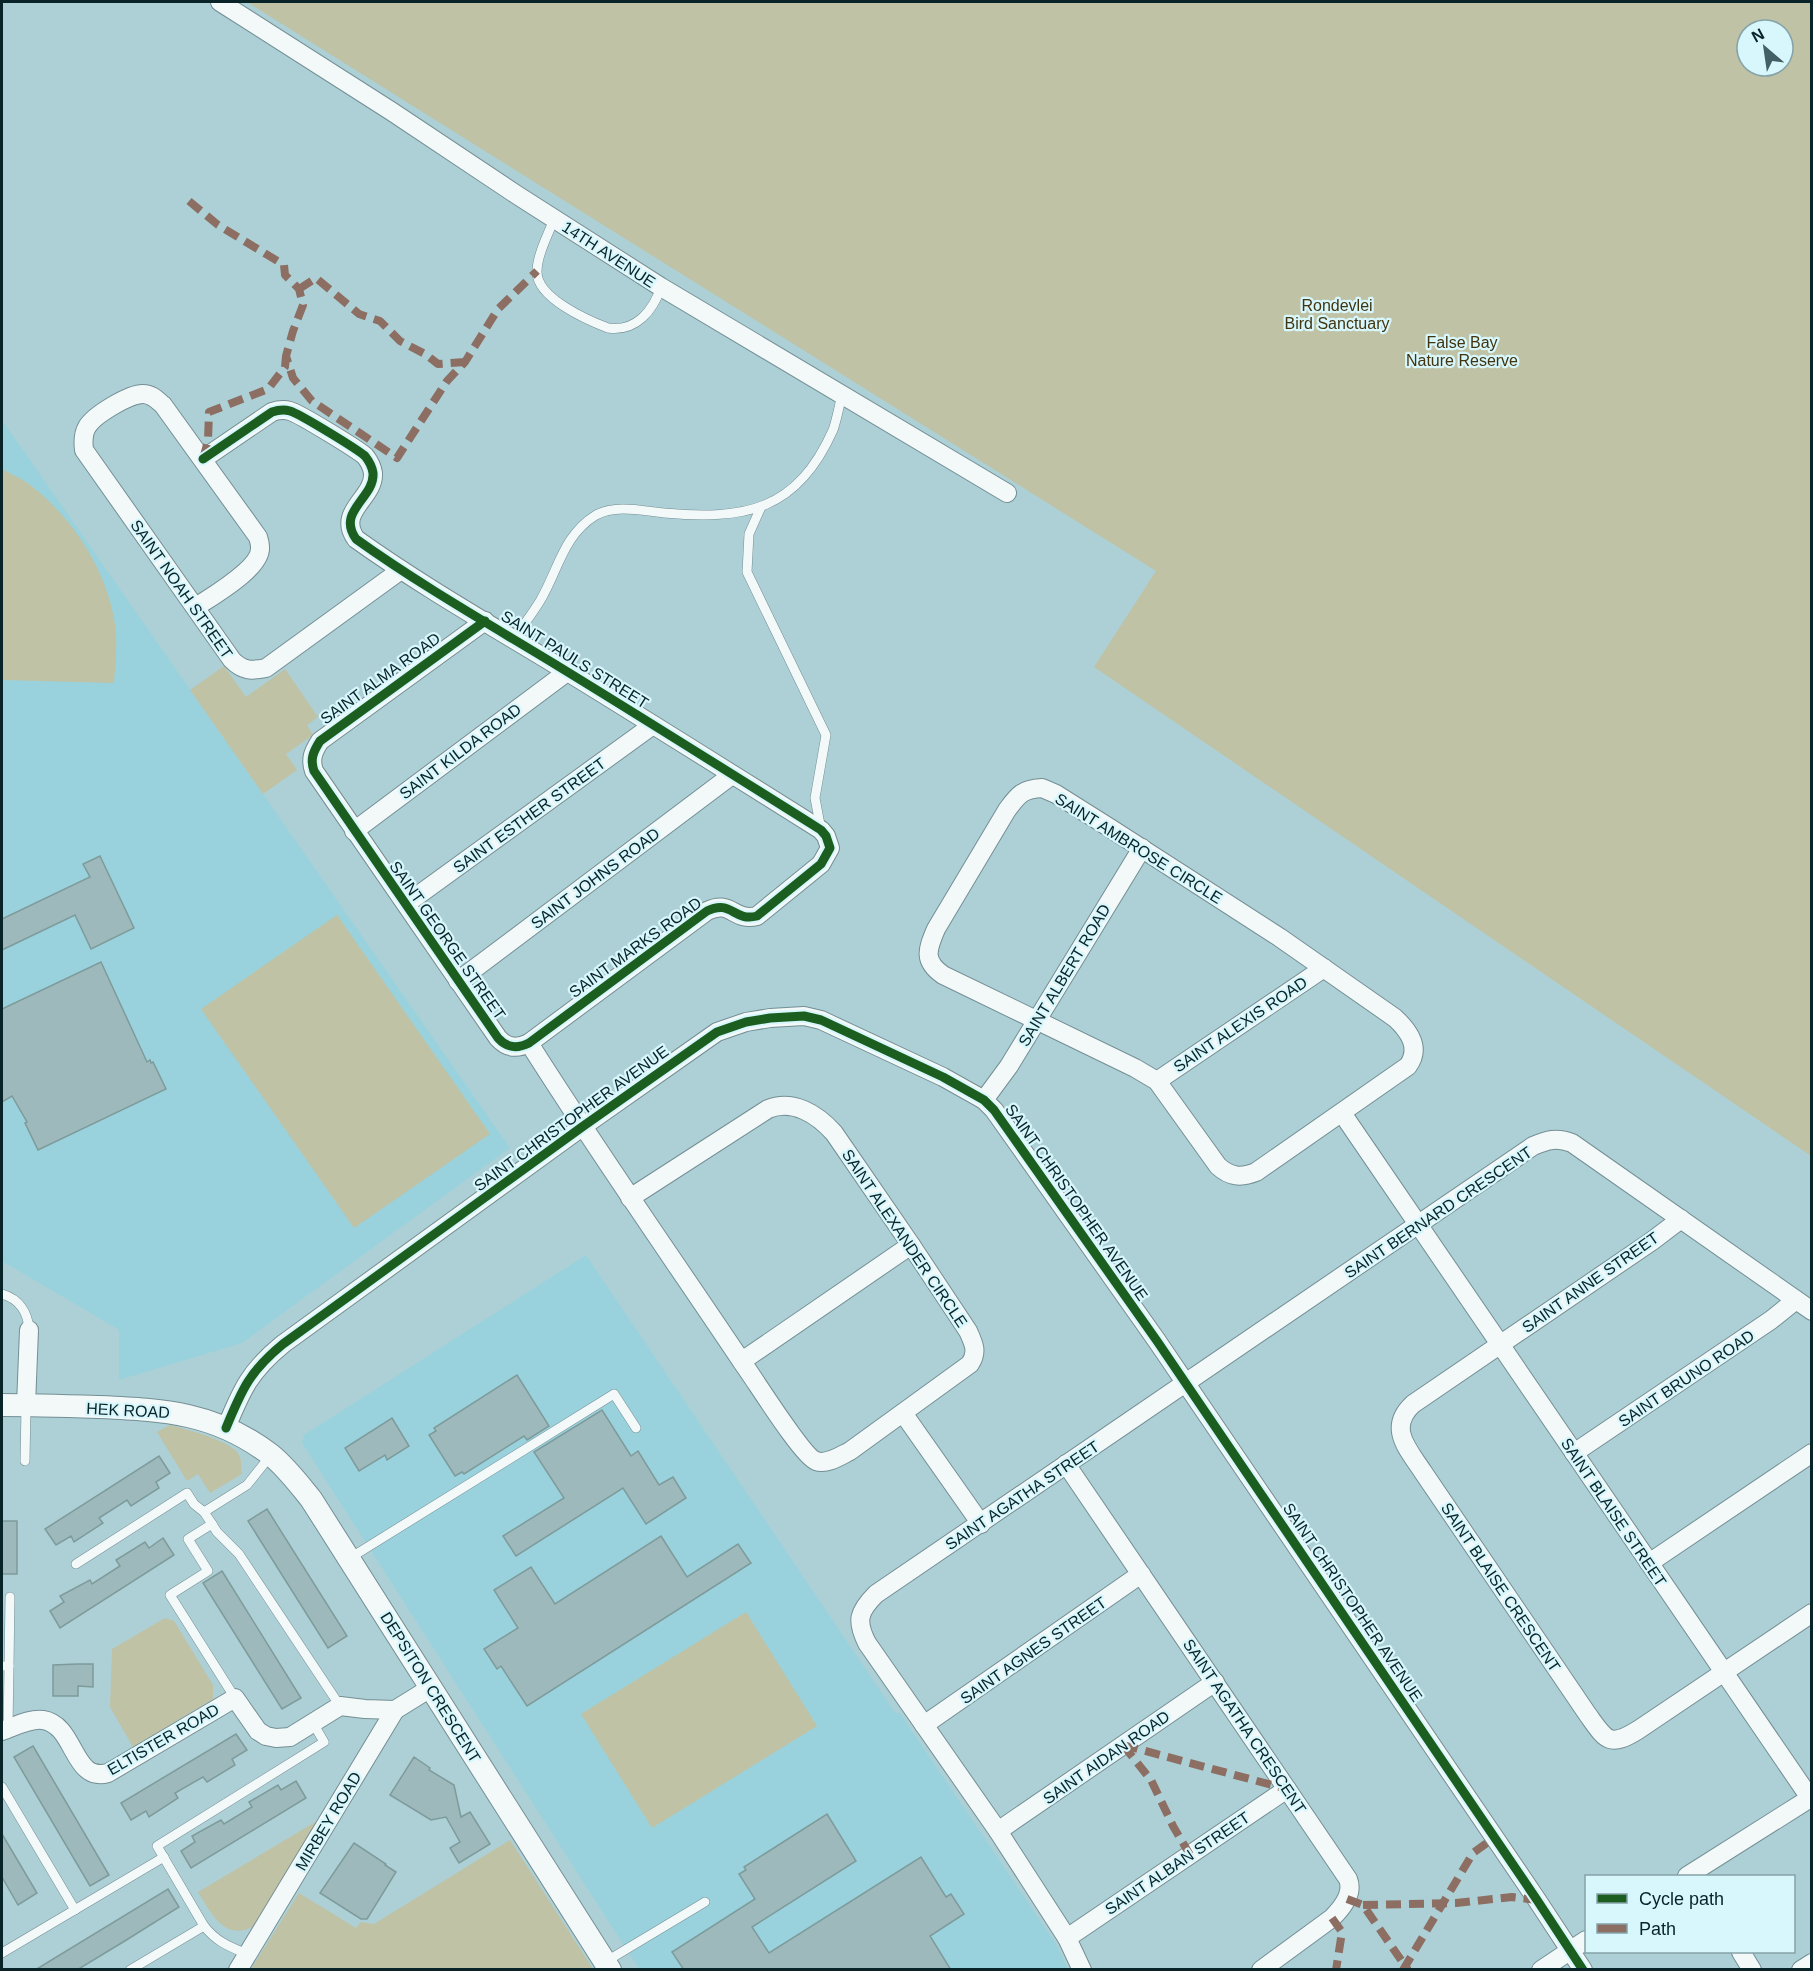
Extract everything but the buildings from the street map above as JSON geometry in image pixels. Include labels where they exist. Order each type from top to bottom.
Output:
[{"type":"street","name":"14TH AVENUE","points":[[220,2],[661,287],[1006,493]]},
{"type":"street","name":"SAINT NOAH STREET","points":[[203,459],[163,405],[155,397],[145,394],[123,399],[90,422],[84,436],[84,450],[88,458],[238,666],[250,671],[266,668],[401,570]]},
{"type":"street","name":"SAINT PAULS STREET","points":[[203,459],[272,412],[280,410],[294,412],[361,453],[371,465],[373,475],[371,484],[351,515],[351,532],[356,539],[401,570],[732,775]]},
{"type":"street","points":[[196,607],[251,567],[261,547],[258,537],[203,459]]},
{"type":"street","name":"SAINT ALMA ROAD","points":[[354,831],[314,771],[311,762],[320,741],[485,621]]},
{"type":"street","name":"SAINT KILDA ROAD","points":[[354,831],[567,672]]},
{"type":"street","name":"SAINT ESTHER STREET","points":[[406,904],[653,725]]},
{"type":"street","points":[[732,775],[821,830]]},
{"type":"street","name":"SAINT JOHNS ROAD","points":[[458,981],[732,775]]},
{"type":"street","name":"SAINT AMBROSE CIRCLE","points":[[1042,788],[1056,794],[1142,848],[1279,936],[1411,1034],[1414,1052],[1413,1060],[1408,1066],[1256,1172],[1245,1177],[1225,1173],[1218,1166],[1156,1081],[1135,1068],[943,975],[930,963],[928,955],[930,943],[936,929],[982,850],[1019,794],[1031,789],[1042,788]]},
{"type":"street","name":"SAINT MARKS ROAD","points":[[529,1043],[707,911],[726,907],[744,918],[757,916],[826,857],[830,848],[829,842],[821,830]]},
{"type":"street","name":"SAINT GEORGE STREET","points":[[354,831],[502,1043],[515,1047],[529,1043]]},
{"type":"street","name":"SAINT ALBERT ROAD","points":[[984,1100],[1009,1066],[1142,848]]},
{"type":"street","name":"SAINT ALEXIS ROAD","points":[[1156,1081],[1324,968]]},
{"type":"street","name":"SAINT CHRISTOPHER AVENUE","points":[[226,1428],[248,1379],[269,1355],[582,1127],[717,1032],[746,1022],[788,1016],[804,1016],[821,1020],[944,1077],[984,1100],[994,1110],[1186,1384],[1583,1970]]},
{"type":"street","points":[[529,1043],[582,1127]]},
{"type":"street","name":"SAINT ALEXANDER CIRCLE","points":[[582,1127],[630,1198],[802,1448],[816,1461],[832,1460],[849,1451],[974,1359],[976,1352],[968,1331],[834,1133],[824,1122],[800,1108],[779,1104],[768,1109],[630,1198]]},
{"type":"street","points":[[1342,1113],[1418,1225]]},
{"type":"street","name":"SAINT BERNARD CRESCENT","points":[[1186,1384],[1533,1146],[1552,1139],[1562,1139],[1572,1143],[1812,1311]]},
{"type":"street","name":"SAINT ANNE STREET","points":[[1500,1345],[1652,1241],[1680,1219]]},
{"type":"street","name":"SAINT BLAISE STREET","points":[[1418,1225],[1811,1798]]},
{"type":"street","points":[[742,1361],[911,1245]]},
{"type":"street","name":"SAINT BRUNO ROAD","points":[[1574,1453],[1761,1327],[1796,1300]]},
{"type":"street","points":[[26,1405],[29,1330]]},
{"type":"street","name":"SAINT BLAISE CRESCENT","points":[[1500,1345],[1405,1411],[1401,1419],[1401,1434],[1404,1444],[1588,1715],[1608,1739],[1624,1739],[1724,1673]]},
{"type":"street","name":"SAINT AGATHA STREET","points":[[924,1725],[867,1643],[861,1630],[862,1611],[876,1594],[1186,1384]]},
{"type":"street","name":"HEK ROAD","points":[[2,1405],[168,1411],[201,1418],[226,1428]]},
{"type":"street","points":[[903,1413],[981,1524]]},
{"type":"street","name":"DEPSITON CRESCENT","points":[[226,1428],[271,1455],[311,1498],[608,1966]]},
{"type":"street","points":[[1649,1563],[1812,1453]]},
{"type":"street","name":"SAINT AGATHA CRESCENT","points":[[1066,1464],[1348,1879],[1350,1891],[1341,1909],[1262,1969]]},
{"type":"street","name":"SAINT AGNES STREET","points":[[924,1725],[1141,1574]]},
{"type":"street","points":[[1724,1673],[1812,1613]]},
{"type":"street","name":"SAINT AIDAN ROAD","points":[[998,1832],[1215,1682]]},
{"type":"street","name":"MIRBEY ROAD","points":[[242,1962],[394,1710],[432,1687]]},
{"type":"street","name":"ELTISTER ROAD","points":[[5,1730],[31,1721],[43,1720],[55,1725],[63,1731],[84,1767],[91,1773],[99,1775],[108,1773],[235,1698],[258,1731],[276,1738],[290,1737],[340,1706]]},
{"type":"street","points":[[340,1706],[394,1710]]},
{"type":"street","points":[[924,1725],[1067,1938],[1082,1970]]},
{"type":"street","name":"SAINT ALBAN STREET","points":[[1067,1938],[1287,1789]]},
{"type":"street","points":[[1692,1875],[1811,1798]]},
{"type":"street","points":[[1541,1970],[1585,1941]]},
{"type":"street","points":[[1742,1953],[1752,1970]]},
{"type":"street","points":[[1801,1970],[1812,1963]]},
{"type":"lane","points":[[554,219],[540,257],[537,271],[538,281],[544,290],[572,311],[608,328],[630,326],[646,315],[661,287]]},
{"type":"lane","points":[[514,639],[539,603],[567,544],[588,521],[600,513],[614,509],[698,515],[732,514],[778,500],[805,476],[833,429],[842,395]]},
{"type":"lane","points":[[761,507],[750,534],[747,572],[826,735],[815,798],[821,830]]},
{"type":"lane","points":[[2,1294],[18,1302],[25,1311],[29,1330]]},
{"type":"lane","points":[[350,1558],[614,1394],[636,1428]]},
{"type":"lane","points":[[25,1461],[26,1405]]},
{"type":"lane","points":[[204,1512],[247,1485],[271,1455]]},
{"type":"lane","points":[[76,1563],[187,1493],[204,1512],[217,1532],[239,1554],[340,1706]]},
{"type":"lane","points":[[212,1524],[188,1539],[208,1571],[170,1595],[235,1698]]},
{"type":"lane","points":[[5,1730],[5,1666],[10,1597]]},
{"type":"lane","points":[[242,1962],[227,1946],[214,1938],[204,1926],[157,1846],[324,1742],[313,1723]]},
{"type":"lane","points":[[2,1787],[75,1910]]},
{"type":"lane","points":[[2,1953],[164,1857]]},
{"type":"lane","points":[[608,1966],[705,1902]]},
{"type":"lane","points":[[130,1970],[204,1926]]},
{"type":"shaded area","points":[[2,420],[510,1148],[242,1343],[119,1380],[119,1330],[2,1261]]},
{"type":"shaded area","points":[[586,1255],[896,1714],[899,1712],[1056,1944],[1068,1969],[639,1969],[302,1443],[304,1435]]},
{"type":"green space","name":"False Bay Nature Reserve","points":[[247,2],[1811,2],[1811,1156],[1094,667],[1156,571]]},
{"type":"green space","points":[[2,469],[26,482],[59,511],[86,548],[97,568],[113,611],[116,633],[114,683],[2,680]]},
{"type":"green space","points":[[224,666],[246,697],[285,669],[318,717],[307,725],[313,735],[286,754],[297,770],[263,794],[190,690]]},
{"type":"green space","points":[[337,915],[490,1134],[354,1228],[201,1009]]},
{"type":"green space","points":[[170,1425],[208,1436],[228,1445],[239,1455],[242,1474],[210,1493],[198,1474],[187,1481],[157,1432]]},
{"type":"green space","points":[[746,1612],[817,1726],[652,1828],[581,1714]]},
{"type":"green space","points":[[165,1618],[174,1621],[213,1685],[213,1699],[133,1747],[110,1707],[112,1649]]},
{"type":"green space","points":[[317,1821],[319,1822],[256,1925],[236,1931],[221,1924],[198,1892]]},
{"type":"green space","points":[[510,1840],[593,1969],[251,1969],[299,1893],[356,1928],[361,1922],[374,1924]]},
{"type":"marked path","points":[[189,201],[218,225],[284,265],[285,275],[299,289],[303,305],[286,356],[293,378],[312,401],[397,458],[447,381],[465,362],[498,309],[537,271]]},
{"type":"marked path","points":[[299,289],[316,278],[359,314],[380,321],[400,341],[425,354],[438,364],[465,362]]},
{"type":"marked path","points":[[203,459],[208,441],[209,412],[268,389],[285,367],[286,356]]},
{"type":"marked path","points":[[1123,1745],[1287,1789]]},
{"type":"marked path","points":[[1123,1745],[1151,1780],[1190,1855]]},
{"type":"marked path","points":[[1403,1970],[1473,1853],[1495,1837]]},
{"type":"marked path","points":[[1363,1905],[1456,1903],[1512,1897],[1537,1900]]},
{"type":"marked path","points":[[1347,1899],[1363,1905],[1408,1970]]},
{"type":"marked path","points":[[1332,1918],[1342,1932],[1336,1970]]},
{"type":"cycle path","points":[[203,459],[272,412],[290,411],[305,418],[365,456],[373,470],[372,482],[350,520],[356,539],[478,618],[503,633],[553,663],[620,704],[821,830],[826,836],[830,848],[821,864],[757,916],[743,916],[722,908],[707,911],[529,1043],[516,1047],[509,1046],[498,1038],[314,771],[312,763],[314,752],[320,741],[485,621]]},
{"type":"cycle path","points":[[226,1428],[248,1382],[262,1363],[283,1344],[717,1032],[746,1022],[770,1018],[804,1016],[821,1020],[943,1077],[984,1100],[994,1110],[1157,1341],[1583,1970]]},
{"type":"park label","name":"Rondevlei Bird Sanctuary","points":[[1337,314]]}]
